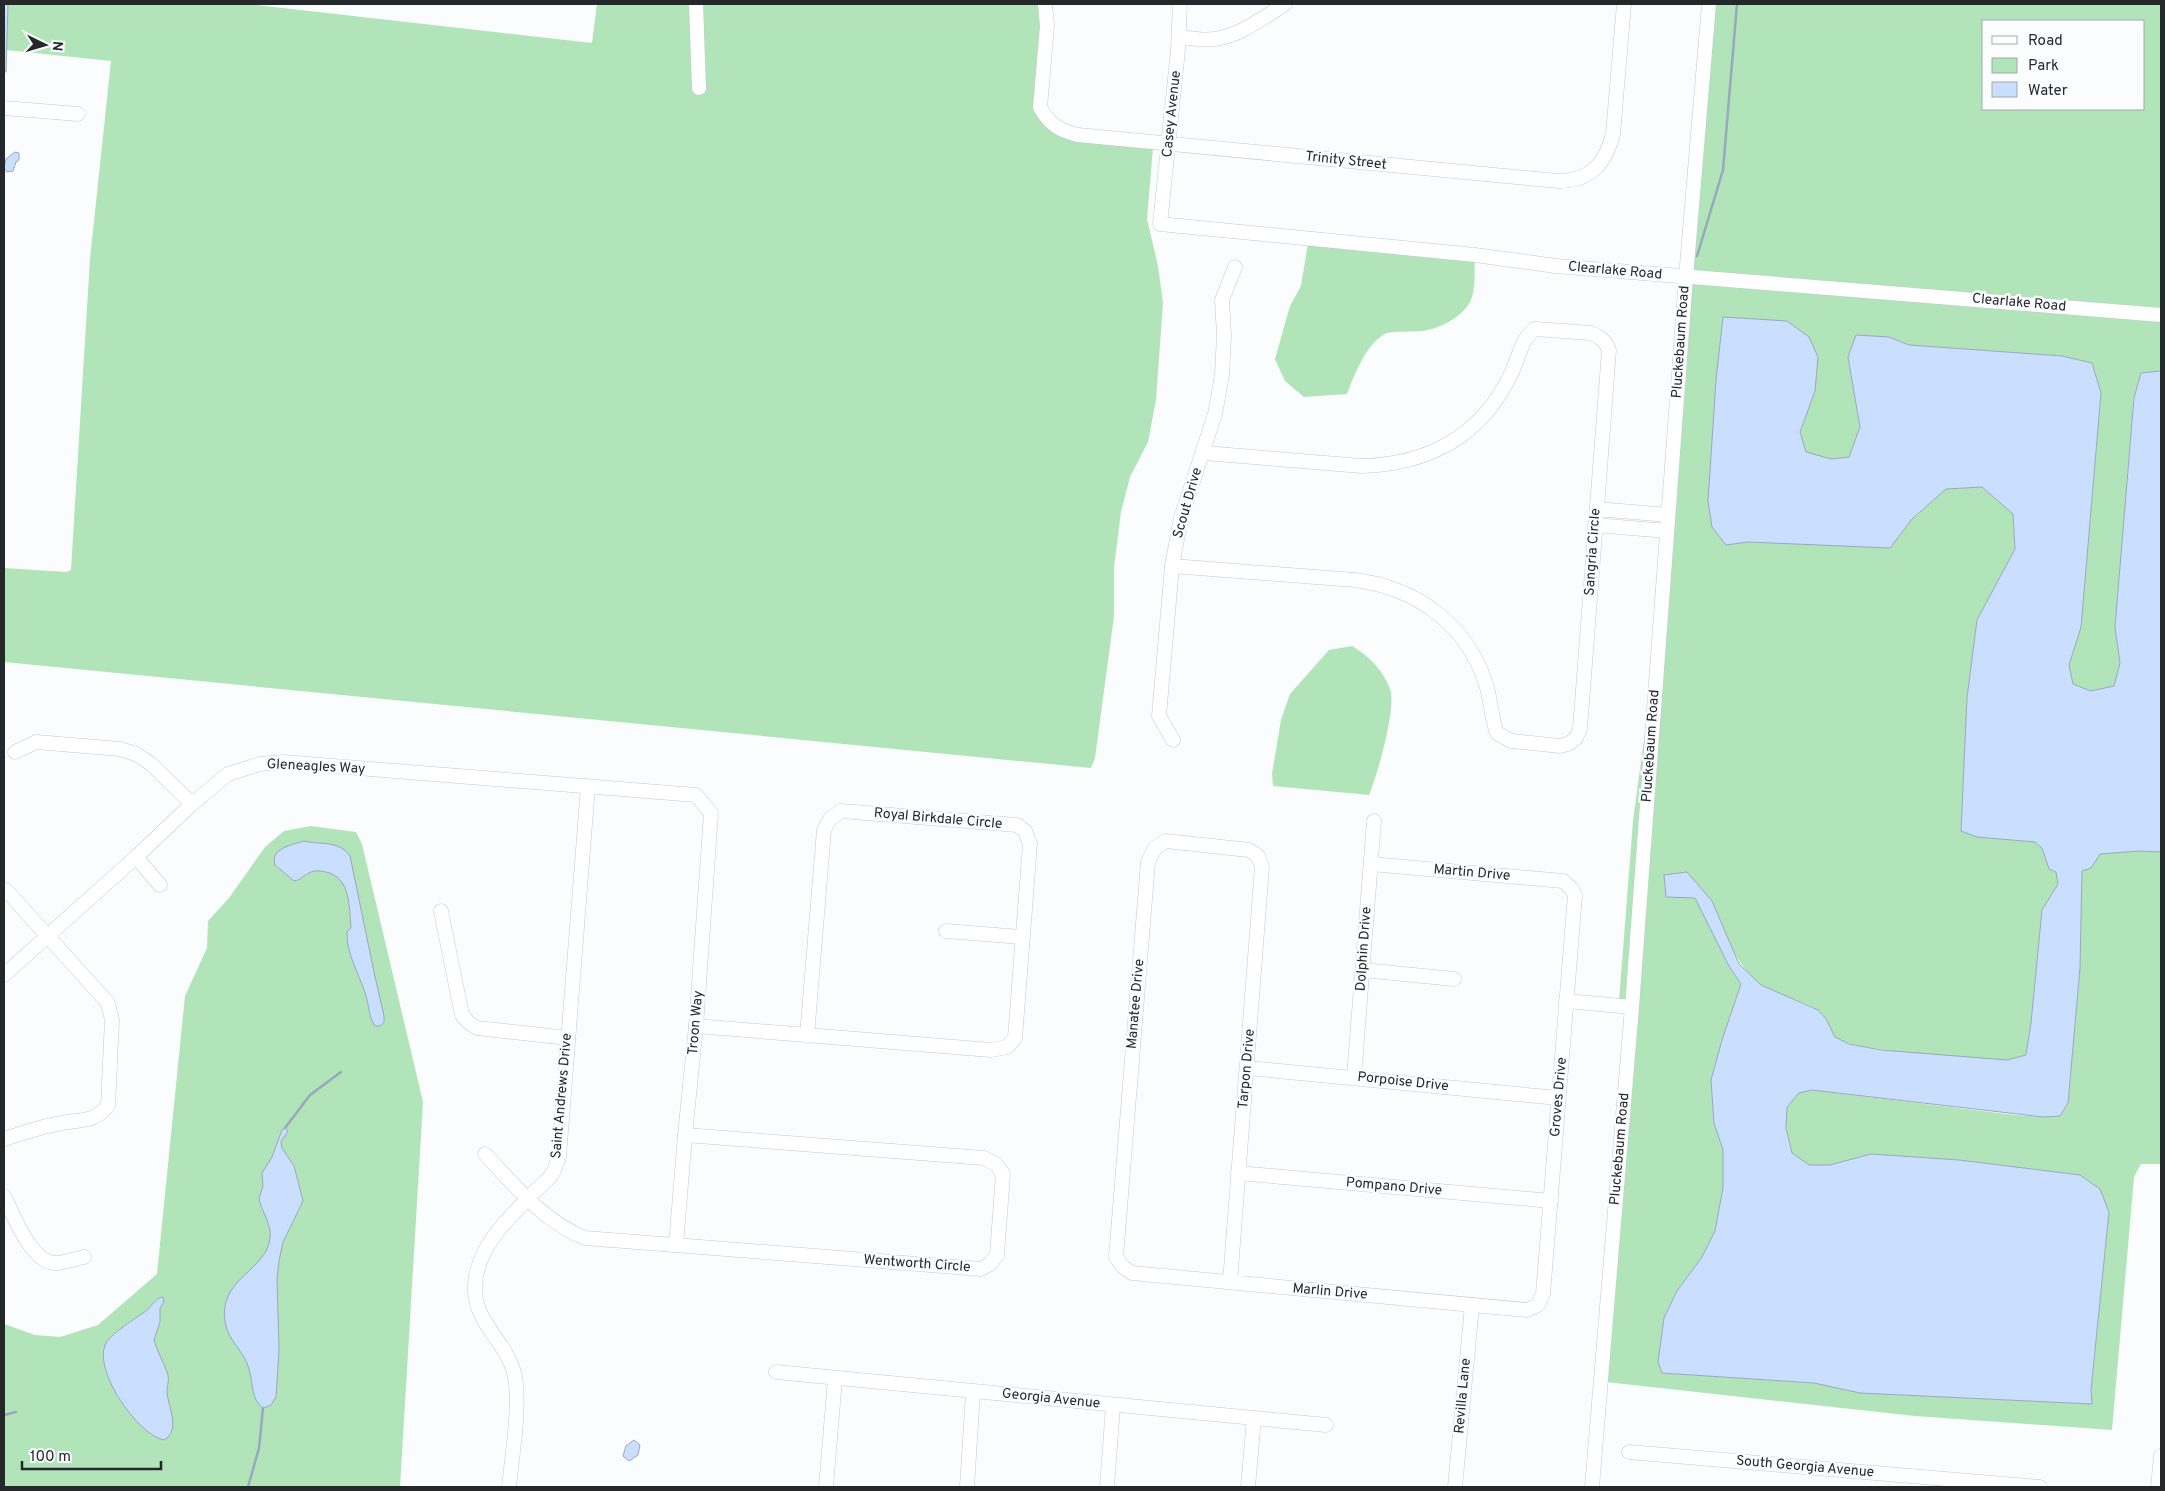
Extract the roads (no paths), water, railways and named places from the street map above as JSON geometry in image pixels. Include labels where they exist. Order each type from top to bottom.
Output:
[{"type":"street","points":[[696,4],[699,88]]},
{"type":"street","name":"Trinity Street","points":[[1045,4],[1047,26],[1040,107],[1046,118],[1055,127],[1078,135],[1534,180],[1570,181],[1586,176],[1598,166],[1608,151],[1613,134],[1624,4]]},
{"type":"street","name":"Casey Avenue","points":[[1160,224],[1179,37],[1180,4]]},
{"type":"street","points":[[1179,37],[1213,40],[1226,37],[1285,4]]},
{"type":"street","name":"Pluckebaum Road","points":[[1592,1487],[1632,1007],[1686,277],[1709,4]]},
{"type":"street","points":[[4,108],[78,114]]},
{"type":"street","name":"Clearlake Road","points":[[1160,224],[1476,255],[1556,266],[2161,315]]},
{"type":"street","name":"Scout Drive","points":[[1172,740],[1159,716],[1172,566],[1191,486],[1204,453],[1215,414],[1222,375],[1224,336],[1222,300],[1235,267]]},
{"type":"street","name":"Sangria Circle","points":[[1172,566],[1354,580],[1378,583],[1405,592],[1430,607],[1458,633],[1475,659],[1486,684],[1497,733],[1511,741],[1560,746],[1568,744],[1576,738],[1580,729],[1609,350],[1606,341],[1591,333],[1545,328],[1535,329],[1529,333],[1503,390],[1485,415],[1462,435],[1431,453],[1408,462],[1362,466],[1204,453]]},
{"type":"street","points":[[1597,509],[1668,514]]},
{"type":"street","points":[[1596,525],[1667,531]]},
{"type":"street","points":[[15,752],[36,742],[120,749],[136,754],[151,764],[192,804]]},
{"type":"street","name":"Gleneagles Way","points":[[4,975],[136,857],[192,804],[228,774],[260,764],[283,762],[588,786],[696,796],[704,802]]},
{"type":"street","name":"Saint Andrews Drive","points":[[509,1487],[516,1383],[506,1354],[483,1321],[478,1310],[475,1288],[480,1262],[487,1246],[552,1174],[559,1156],[588,786]]},
{"type":"street","name":"Troon Way","points":[[676,1245],[696,1026],[711,813],[704,802]]},
{"type":"street","name":"Royal Birkdale Circle","points":[[696,1026],[806,1036],[990,1050],[1007,1048],[1015,1038],[1030,844],[1025,831],[1017,825],[841,811],[830,819],[824,830],[806,1036]]},
{"type":"street","name":"Dolphin Drive","points":[[1354,1077],[1374,821]]},
{"type":"street","name":"Manatee Drive","points":[[1123,1267],[1116,1257],[1148,862],[1155,848],[1166,842],[1249,850],[1258,856]]},
{"type":"street","name":"Tarpon Drive","points":[[1230,1282],[1262,867],[1258,856]]},
{"type":"street","points":[[136,857],[160,885]]},
{"type":"street","name":"Martin Drive","points":[[1371,864],[1563,881],[1571,888]]},
{"type":"street","name":"Groves Drive","points":[[1538,1305],[1544,1294],[1575,896],[1571,888]]},
{"type":"street","points":[[4,1138],[62,1122],[80,1122],[100,1115],[108,1106],[112,1020],[108,1003],[6,890]]},
{"type":"street","points":[[441,911],[462,1015],[468,1022],[477,1028],[568,1038]]},
{"type":"street","points":[[946,931],[1022,937]]},
{"type":"street","points":[[1363,970],[1454,978]]},
{"type":"street","points":[[1566,1001],[1632,1007]]},
{"type":"street","name":"Porpoise Drive","points":[[1248,1068],[1558,1098]]},
{"type":"street","name":"Wentworth Circle","points":[[485,1154],[528,1199],[567,1231],[585,1238],[981,1269],[990,1264],[997,1255],[1003,1174],[997,1165],[984,1158],[685,1135]]},
{"type":"street","name":"Pompano Drive","points":[[1238,1173],[1550,1201]]},
{"type":"street","points":[[4,1196],[34,1253],[43,1260],[56,1263],[84,1257]]},
{"type":"street","name":"Marlin Drive","points":[[1123,1267],[1132,1273],[1472,1305],[1527,1310],[1538,1305]]},
{"type":"street","name":"Revilla Lane","points":[[1454,1487],[1472,1305]]},
{"type":"street","name":"Georgia Avenue","points":[[776,1372],[1326,1425]]},
{"type":"street","points":[[826,1487],[835,1379]]},
{"type":"street","points":[[967,1487],[973,1392]]},
{"type":"street","points":[[1108,1487],[1114,1406]]},
{"type":"street","points":[[1248,1487],[1254,1418]]},
{"type":"street","name":"South Georgia Avenue","points":[[1629,1452],[1874,1480],[2040,1487]]},
{"type":"street","points":[[2158,1487],[2161,1456]]},
{"type":"water","points":[[4,4],[8,4],[6,72],[4,72]]},
{"type":"water","points":[[15,152],[19,153],[19,160],[16,162],[13,171],[7,172],[4,168],[6,159]]},
{"type":"water","points":[[1723,317],[1787,321],[1809,337],[1818,357],[1815,391],[1800,432],[1806,452],[1831,459],[1849,457],[1860,427],[1848,357],[1856,335],[1889,337],[1909,345],[2062,356],[2092,363],[2101,393],[2081,627],[2069,665],[2073,684],[2091,691],[2114,686],[2120,663],[2115,627],[2134,398],[2141,373],[2161,371],[2161,852],[2139,851],[2100,854],[2091,868],[2082,871],[2080,968],[2068,1103],[2060,1116],[2043,1117],[1812,1090],[1799,1093],[1787,1107],[1786,1128],[1792,1153],[1809,1165],[1830,1165],[1871,1154],[1959,1160],[2080,1175],[2100,1189],[2109,1212],[2091,1390],[2092,1404],[1860,1393],[1814,1383],[1662,1373],[1658,1362],[1664,1318],[1677,1291],[1702,1257],[1715,1231],[1723,1188],[1723,1150],[1714,1123],[1711,1080],[1741,984],[1729,966],[1695,898],[1666,897],[1664,875],[1687,872],[1712,901],[1739,964],[1761,985],[1818,1010],[1826,1019],[1835,1037],[1849,1044],[1881,1050],[2007,1060],[2026,1055],[2042,910],[2058,884],[2056,872],[2049,869],[2042,848],[2035,842],[1977,837],[1961,831],[1967,698],[1977,620],[2015,549],[2013,514],[1982,487],[1946,489],[1912,519],[1890,548],[1748,542],[1726,545],[1712,527],[1708,501],[1716,380]]},
{"type":"water","points":[[304,841],[335,845],[346,851],[350,856],[384,1016],[384,1022],[380,1026],[375,1026],[371,1019],[366,996],[349,948],[347,932],[351,928],[349,903],[340,880],[326,872],[313,871],[294,881],[275,865],[274,859],[279,851]]},
{"type":"water","points":[[285,1128],[288,1131],[281,1142],[282,1148],[294,1166],[303,1201],[283,1242],[279,1261],[277,1279],[279,1351],[276,1397],[271,1405],[263,1408],[254,1396],[247,1363],[229,1335],[225,1322],[225,1307],[235,1285],[261,1259],[267,1249],[270,1233],[259,1198],[263,1186],[262,1173],[272,1157],[282,1130]]},
{"type":"water","points":[[163,1297],[164,1302],[160,1308],[160,1322],[154,1340],[167,1372],[167,1392],[173,1425],[169,1436],[164,1440],[154,1436],[142,1427],[131,1415],[112,1386],[103,1357],[105,1345],[111,1337],[146,1311],[157,1299]]},
{"type":"water","points":[[634,1440],[640,1445],[638,1455],[629,1461],[623,1456],[626,1446]]},
{"type":"waterway","points":[[1697,256],[1723,170],[1737,4]]},
{"type":"waterway","points":[[285,1128],[310,1095],[341,1072]]},
{"type":"waterway","points":[[248,1487],[259,1448],[263,1408]]},
{"type":"waterway","points":[[4,1415],[16,1412]]}]
